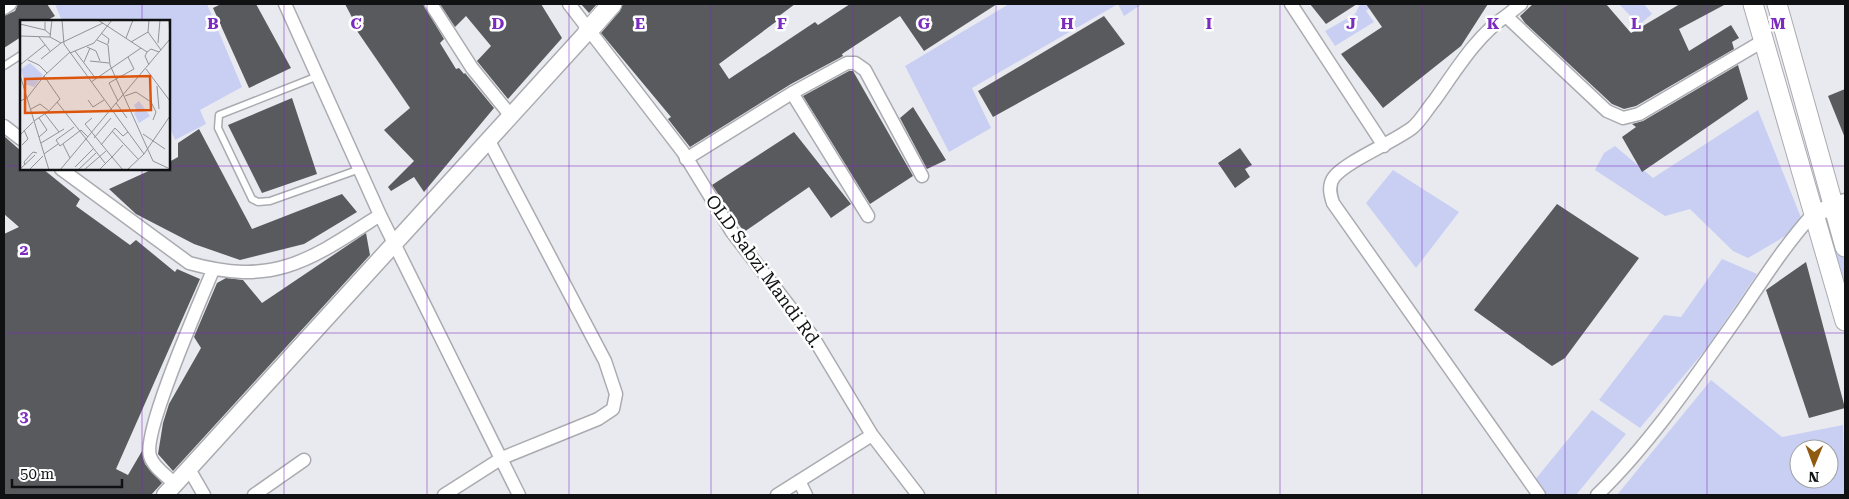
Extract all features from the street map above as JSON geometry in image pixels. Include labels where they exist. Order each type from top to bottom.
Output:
[{"type":"main road","points":[[588,31],[612,4]]},
{"type":"main road","points":[[1753,4],[1845,322]]},
{"type":"main road","points":[[1778,4],[1839,204],[1845,247]]},
{"type":"street","points":[[4,8],[10,4]]},
{"type":"street","points":[[285,4],[380,214],[519,495]]},
{"type":"street","points":[[431,4],[472,68],[511,116]]},
{"type":"street","name":"OLD Sabzi Mandi Rd.","points":[[569,4],[686,159],[732,232],[813,337],[872,435],[918,495]]},
{"type":"street","points":[[1291,4],[1384,146]]},
{"type":"street","points":[[1521,4],[1496,22],[1415,126],[1344,169],[1333,178],[1330,192],[1333,202],[1540,495]]},
{"type":"street","points":[[1506,16],[1607,111],[1623,118],[1639,114],[1763,41]]},
{"type":"street","points":[[213,270],[176,360],[150,441],[150,456],[170,490],[588,31]]},
{"type":"street","points":[[686,159],[792,93],[847,63],[855,63],[865,70],[922,176]]},
{"type":"street","points":[[792,93],[868,216]]},
{"type":"street","points":[[4,126],[20,138]]},
{"type":"street","points":[[444,495],[502,458],[598,419],[613,409],[616,394],[605,361],[489,141]]},
{"type":"street","points":[[62,170],[189,263],[213,270],[238,273],[266,272],[291,266],[321,253],[380,214]]},
{"type":"street","points":[[1597,495],[1658,426],[1715,350],[1792,238],[1813,214],[1839,204]]},
{"type":"street","points":[[1792,238],[1819,232],[1842,223]]},
{"type":"street","points":[[777,495],[872,435]]},
{"type":"street","points":[[254,495],[304,460]]},
{"type":"street","points":[[189,469],[204,495]]},
{"type":"street","points":[[798,481],[806,495]]},
{"type":"lane","points":[[4,66],[20,56]]},
{"type":"lane","points":[[318,76],[219,115],[218,128],[242,181],[252,199],[258,202],[270,201],[360,169]]},
{"type":"shaded area","points":[[55,4],[207,4],[242,87],[200,110],[206,124],[175,140],[170,128],[170,20],[62,20]]},
{"type":"shaded area","points":[[1009,4],[1118,4],[972,88],[991,128],[949,152],[905,66]]},
{"type":"shaded area","points":[[1118,4],[1142,4],[1124,16]]},
{"type":"shaded area","points":[[1360,4],[1374,4],[1366,11],[1374,22],[1335,46],[1325,31],[1355,14]]},
{"type":"shaded area","points":[[1619,4],[1644,4],[1652,14],[1639,25]]},
{"type":"shaded area","points":[[1758,110],[1804,225],[1748,258],[1733,251],[1690,209],[1665,216],[1595,170],[1604,153],[1615,146],[1653,178]]},
{"type":"shaded area","points":[[1393,170],[1459,212],[1416,268],[1366,203]]},
{"type":"shaded area","points":[[1845,219],[1845,283],[1827,225]]},
{"type":"shaded area","points":[[1722,259],[1757,274],[1706,349],[1640,428],[1599,400],[1664,315],[1681,317]]},
{"type":"shaded area","points":[[1711,380],[1782,437],[1843,425],[1845,495],[1617,495]]},
{"type":"shaded area","points":[[1592,410],[1626,434],[1576,495],[1547,495],[1534,481]]},
{"type":"building","points":[[18,4],[47,4],[55,16],[48,20],[20,20],[20,38],[4,48],[4,16],[15,11]]},
{"type":"building","points":[[221,4],[256,4],[291,68],[249,88],[213,8]]},
{"type":"building","points":[[345,4],[423,4],[444,39],[440,43],[456,69],[459,68],[465,73],[494,108],[424,192],[414,177],[391,191],[388,187],[414,161],[384,130],[410,108],[355,28],[357,27]]},
{"type":"building","points":[[440,4],[541,4],[562,38],[508,99],[477,61],[491,46],[466,16],[455,27]]},
{"type":"building","points":[[581,4],[597,4],[589,13]]},
{"type":"building","points":[[623,4],[795,4],[775,19],[777,21],[719,64],[729,79],[815,22],[818,25],[850,4],[997,4],[924,51],[900,16],[842,54],[843,56],[791,84],[690,147],[668,119],[671,117],[601,33],[620,11]]},
{"type":"building","points":[[1310,4],[1357,4],[1326,24]]},
{"type":"building","points":[[1366,4],[1488,4],[1461,46],[1383,108],[1341,54],[1382,27]]},
{"type":"building","points":[[1533,4],[1606,4],[1631,33],[1680,4],[1726,4],[1679,29],[1689,51],[1731,25],[1739,38],[1732,42],[1734,49],[1636,106],[1624,109],[1612,104],[1525,23],[1520,16]]},
{"type":"building","points":[[1104,16],[1125,44],[993,117],[978,91]]},
{"type":"building","points":[[1738,65],[1748,99],[1642,172],[1622,137],[1636,127],[1632,124],[1643,121]]},
{"type":"building","points":[[849,71],[853,71],[913,176],[870,204],[803,96]]},
{"type":"building","points":[[1845,89],[1845,138],[1828,96]]},
{"type":"building","points":[[292,98],[317,174],[262,193],[228,125]]},
{"type":"building","points":[[913,107],[946,160],[927,169],[900,118]]},
{"type":"building","points":[[199,129],[252,229],[342,194],[357,212],[304,244],[240,260],[194,244],[136,214],[109,189],[151,170],[170,170],[170,161],[178,157],[178,143]]},
{"type":"building","points":[[794,132],[851,204],[831,218],[809,187],[744,232],[712,185]]},
{"type":"building","points":[[4,136],[20,150],[20,170],[44,170],[80,199],[76,206],[130,245],[136,240],[175,272],[177,269],[200,279],[116,469],[128,475],[142,451],[145,464],[162,483],[151,495],[4,495],[4,234],[19,227],[4,214]]},
{"type":"building","points":[[1240,148],[1252,165],[1245,169],[1250,177],[1235,188],[1218,163]]},
{"type":"building","points":[[1557,204],[1639,258],[1565,358],[1552,366],[1474,310]]},
{"type":"building","points":[[366,233],[370,255],[173,471],[158,454],[163,423],[169,404],[201,348],[194,337],[217,283],[226,278],[243,280],[262,303]]},
{"type":"building","points":[[1806,262],[1845,408],[1809,418],[1766,290]]}]
